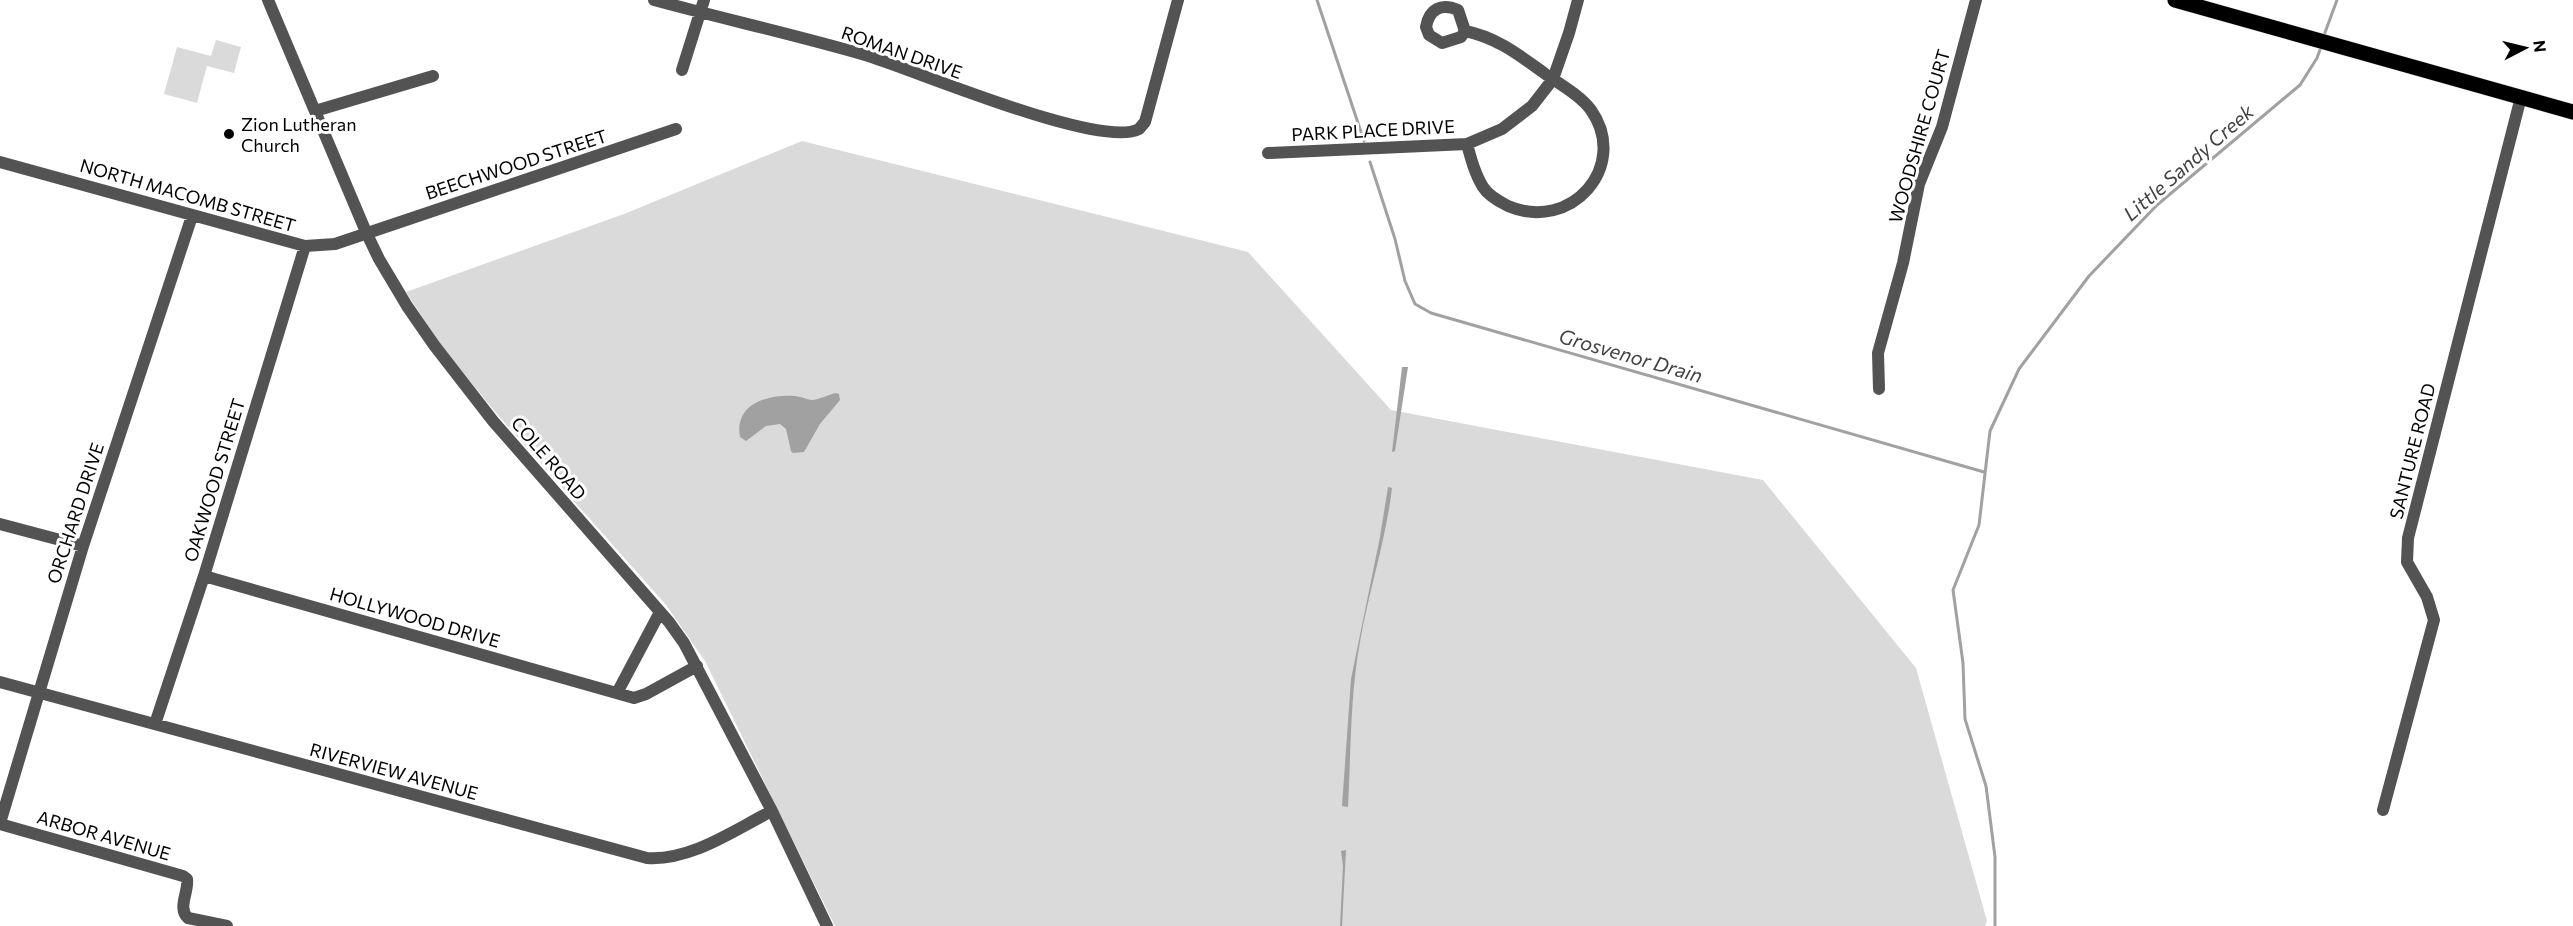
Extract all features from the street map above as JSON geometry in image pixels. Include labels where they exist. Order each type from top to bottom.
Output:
[{"type":"main road","points":[[2175,0],[2198,3],[2573,112]]},
{"type":"street","name":"COLE ROAD","points":[[268,0],[366,232],[388,276],[440,354],[493,421],[660,612],[684,643],[772,811],[827,926]]},
{"type":"street","name":"ROMAN DRIVE","points":[[654,0],[864,55],[1006,106],[1080,127],[1112,132],[1139,129],[1145,122],[1178,0]]},
{"type":"street","points":[[682,70],[704,0]]},
{"type":"street","name":"PARK PLACE DRIVE","points":[[1268,153],[1467,144],[1502,129],[1532,106],[1553,79],[1578,0]]},
{"type":"street","name":"WOODSHIRE COURT","points":[[1879,389],[1878,352],[1903,263],[1919,184],[1942,127],[1976,0]]},
{"type":"street","points":[[1465,31],[1485,34],[1501,43],[1590,108],[1601,135],[1600,165],[1588,192],[1575,202],[1545,213],[1522,212],[1501,203],[1484,189],[1467,144]]},
{"type":"street","points":[[315,111],[433,75]]},
{"type":"street","name":"SANTURE ROAD","points":[[2383,810],[2432,631],[2433,620],[2427,597],[2408,562],[2408,538],[2520,98]]},
{"type":"street","name":"BEECHWOOD STREET","points":[[366,232],[676,129]]},
{"type":"street","name":"NORTH MACOMB STREET","points":[[0,162],[305,246],[334,244],[366,232]]},
{"type":"street","name":"ORCHARD DRIVE","points":[[0,824],[83,546],[192,216]]},
{"type":"street","name":"OAKWOOD STREET","points":[[155,724],[204,576],[305,246]]},
{"type":"street","points":[[0,524],[83,546]]},
{"type":"street","name":"HOLLYWOOD DRIVE","points":[[204,576],[634,698],[646,694],[697,666]]},
{"type":"street","points":[[617,693],[660,612]]},
{"type":"street","name":"RIVERVIEW AVENUE","points":[[0,682],[647,858],[686,853],[772,811]]},
{"type":"street","name":"ARBOR AVENUE","points":[[0,824],[183,876],[187,879],[188,885],[183,908],[184,915],[188,918],[227,926]]},
{"type":"shaded area","points":[[216,40],[241,47],[234,73],[207,66],[197,103],[164,94],[177,47],[211,56]]},
{"type":"shaded area","points":[[802,141],[1248,252],[1391,410],[1763,480],[1916,668],[1987,921],[1985,926],[835,926],[705,661],[666,605],[496,413],[440,344],[406,292],[624,214]]},
{"type":"shaded area","points":[[1402,367],[1408,367],[1395,451],[1392,452]]},
{"type":"shaded area","points":[[839,394],[840,400],[820,424],[804,452],[793,453],[791,451],[786,429],[780,424],[766,426],[746,441],[740,437],[742,416],[755,403],[784,396],[813,400]]},
{"type":"shaded area","points":[[1388,487],[1392,488],[1389,507],[1357,662],[1348,807],[1342,806],[1351,679]]},
{"type":"shaded area","points":[[1346,850],[1342,926],[1340,926],[1343,866],[1341,851]]},
{"type":"waterway","name":"Grosvenor Drain","points":[[1317,0],[1364,141]]},
{"type":"waterway","name":"Little Sandy Creek","points":[[2323,38],[2337,0]]},
{"type":"waterway","name":"Little Sandy Creek","points":[[1995,926],[1995,857],[1986,786],[1965,719],[1963,663],[1953,590],[1979,525],[1990,431],[2019,369],[2089,276],[2157,205],[2300,85],[2317,58],[2321,47]]},
{"type":"waterway","name":"Grosvenor Drain","points":[[1370,162],[1395,239],[1405,281],[1415,304],[1431,313],[1984,472]]},
{"type":"place","name":"Zion Lutheran Church","points":[[229,134]]}]
